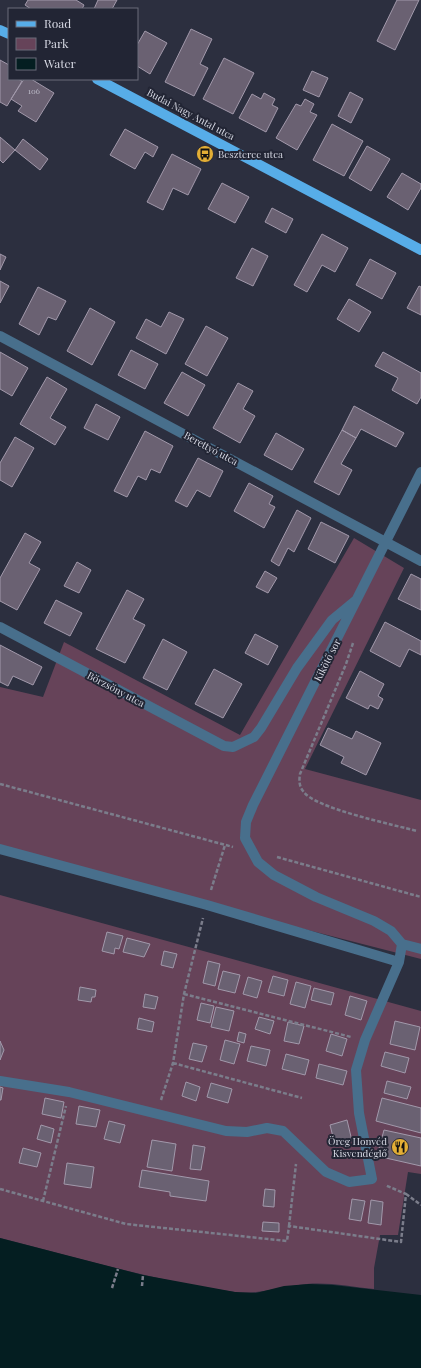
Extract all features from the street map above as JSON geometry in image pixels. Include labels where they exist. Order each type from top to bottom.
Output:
[{"type":"main road","name":"Budai Nagy Antal utca","points":[[99,80],[421,250]]},
{"type":"street","name":"Berettyó utca","points":[[0,336],[421,561]]},
{"type":"street","name":"Kikötő sor","points":[[250,850],[246,838],[246,822],[421,472]]},
{"type":"street","name":"Börzsöny utca","points":[[0,627],[224,746],[233,747],[254,737],[297,668],[332,620],[358,599]]},
{"type":"street","points":[[0,849],[206,905],[399,962]]},
{"type":"street","points":[[250,850],[258,862],[274,875],[316,897],[374,921],[391,931],[402,944],[421,949]]},
{"type":"street","points":[[0,1081],[69,1092],[226,1131],[247,1132],[267,1128],[283,1130],[326,1172],[349,1182],[372,1179],[359,1113],[356,1070],[365,1040],[399,962],[402,944]]},
{"type":"path","points":[[353,642],[346,664],[300,774],[299,782],[303,792],[328,807],[417,832]]},
{"type":"path","points":[[0,784],[421,897]]},
{"type":"path","points":[[157,1113],[173,1063],[184,994],[206,905],[225,845]]},
{"type":"path","points":[[184,994],[365,1040]]},
{"type":"path","points":[[173,1063],[302,1098]]},
{"type":"path","points":[[43,1201],[69,1092]]},
{"type":"path","points":[[0,1188],[126,1224],[287,1241],[298,1144]]},
{"type":"path","points":[[372,1179],[406,1194],[421,1205]]},
{"type":"path","points":[[289,1226],[401,1242],[406,1194]]},
{"type":"path","points":[[112,1288],[118,1269]]},
{"type":"path","points":[[142,1286],[143,1275]]},
{"type":"green space","points":[[354,538],[404,568],[305,769],[421,800],[421,959],[0,851],[0,687],[43,697],[64,642],[240,735]]},
{"type":"green space","points":[[0,895],[421,1011],[421,1174],[408,1172],[398,1235],[380,1235],[374,1268],[374,1289],[332,1284],[315,1284],[244,1293],[235,1292],[176,1282],[0,1238]]},
{"type":"water","points":[[0,1238],[143,1275],[235,1292],[256,1293],[284,1286],[309,1284],[333,1285],[421,1295],[421,1368],[0,1368]]},
{"type":"building","points":[[28,0],[76,0],[84,5],[82,8],[30,8],[25,5]]},
{"type":"building","points":[[98,0],[117,0],[113,8],[94,8]]},
{"type":"building","points":[[397,0],[419,0],[395,50],[377,41]]},
{"type":"building","points":[[191,29],[212,39],[200,64],[208,68],[194,96],[165,82]]},
{"type":"building","points":[[145,31],[167,43],[150,74],[138,67],[138,43]]},
{"type":"building","points":[[224,58],[254,73],[233,114],[203,99]]},
{"type":"building","points":[[0,60],[8,64],[8,80],[22,81],[7,106],[0,102]]},
{"type":"building","points":[[312,71],[328,78],[319,97],[303,90]]},
{"type":"building","points":[[23,80],[33,80],[54,93],[36,122],[18,111],[22,106],[11,99]]},
{"type":"building","points":[[350,92],[363,99],[351,123],[338,116]]},
{"type":"building","points":[[264,93],[275,99],[272,105],[278,108],[266,132],[239,118],[252,94],[261,99]]},
{"type":"building","points":[[305,99],[314,104],[310,112],[317,115],[297,150],[276,138],[296,104],[301,106]]},
{"type":"building","points":[[332,124],[363,141],[344,176],[313,160]]},
{"type":"building","points":[[125,129],[158,147],[153,157],[145,152],[135,169],[110,155]]},
{"type":"building","points":[[0,137],[15,150],[3,163],[0,160]]},
{"type":"building","points":[[23,139],[48,159],[40,170],[15,150]]},
{"type":"building","points":[[367,146],[390,159],[371,191],[349,178]]},
{"type":"building","points":[[172,154],[201,169],[188,195],[173,188],[163,210],[147,202]]},
{"type":"building","points":[[402,173],[421,184],[421,188],[408,210],[387,197]]},
{"type":"building","points":[[222,183],[249,197],[235,223],[208,209]]},
{"type":"building","points":[[272,208],[293,219],[286,233],[265,222]]},
{"type":"building","points":[[322,234],[348,248],[335,272],[322,265],[307,292],[294,285]]},
{"type":"building","points":[[252,248],[268,256],[253,286],[236,278]]},
{"type":"building","points":[[0,254],[6,257],[0,270]]},
{"type":"building","points":[[370,259],[396,273],[382,299],[356,285]]},
{"type":"building","points":[[0,281],[9,286],[0,303]]},
{"type":"building","points":[[419,286],[421,287],[421,315],[407,308]]},
{"type":"building","points":[[38,287],[66,301],[56,320],[48,317],[39,335],[19,324]]},
{"type":"building","points":[[349,299],[371,312],[359,332],[337,319]]},
{"type":"building","points":[[90,308],[115,322],[92,365],[67,351]]},
{"type":"building","points":[[169,312],[184,319],[166,354],[136,338],[146,319],[161,327]]},
{"type":"building","points":[[206,326],[228,338],[207,376],[185,364]]},
{"type":"building","points":[[131,350],[158,364],[145,389],[118,375]]},
{"type":"building","points":[[0,352],[28,368],[12,396],[0,389]]},
{"type":"building","points":[[383,352],[421,373],[421,397],[417,404],[392,390],[398,378],[375,366]]},
{"type":"building","points":[[182,372],[205,385],[188,416],[164,403]]},
{"type":"building","points":[[47,377],[67,389],[50,418],[66,427],[55,445],[20,424]]},
{"type":"building","points":[[238,383],[253,391],[243,409],[255,416],[240,443],[213,428]]},
{"type":"building","points":[[96,404],[120,417],[108,440],[84,428]]},
{"type":"building","points":[[354,406],[404,433],[396,447],[361,429],[356,438],[342,430]]},
{"type":"building","points":[[342,430],[356,438],[341,464],[352,470],[339,495],[314,482]]},
{"type":"building","points":[[145,431],[173,446],[160,473],[151,469],[146,480],[138,476],[127,497],[114,491]]},
{"type":"building","points":[[276,433],[304,449],[292,470],[264,455]]},
{"type":"building","points":[[15,437],[34,448],[12,487],[0,480],[0,463]]},
{"type":"building","points":[[198,458],[223,471],[210,497],[197,490],[187,507],[175,501]]},
{"type":"building","points":[[249,483],[273,496],[269,504],[275,507],[264,528],[234,511]]},
{"type":"building","points":[[297,510],[311,518],[294,552],[288,548],[279,566],[271,561]]},
{"type":"building","points":[[321,522],[349,536],[335,563],[308,549]]},
{"type":"building","points":[[25,533],[41,542],[29,563],[40,569],[17,610],[0,601],[0,578]]},
{"type":"building","points":[[77,562],[91,570],[79,593],[64,586]]},
{"type":"building","points":[[265,571],[277,578],[268,593],[256,587]]},
{"type":"building","points":[[411,574],[421,579],[421,610],[398,599]]},
{"type":"building","points":[[127,590],[144,599],[133,619],[145,625],[125,663],[96,649]]},
{"type":"building","points":[[56,600],[82,613],[70,636],[44,623]]},
{"type":"building","points":[[385,622],[421,641],[421,655],[409,649],[400,667],[370,651]]},
{"type":"building","points":[[255,634],[278,646],[268,665],[245,653]]},
{"type":"building","points":[[163,639],[187,652],[167,690],[143,678]]},
{"type":"building","points":[[0,645],[42,667],[33,685],[13,676],[8,686],[0,682]]},
{"type":"building","points":[[214,669],[242,684],[223,718],[195,704]]},
{"type":"building","points":[[360,671],[384,684],[378,696],[383,699],[378,709],[370,705],[368,709],[346,698]]},
{"type":"building","points":[[328,728],[352,739],[356,731],[381,743],[366,775],[341,763],[344,757],[320,745]]},
{"type":"building","points":[[107,932],[123,936],[119,949],[115,948],[114,954],[102,951]]},
{"type":"building","points":[[127,938],[150,944],[144,957],[123,952]]},
{"type":"building","points":[[164,951],[177,954],[173,968],[161,965]]},
{"type":"building","points":[[208,961],[220,964],[215,986],[203,983]]},
{"type":"building","points":[[223,971],[240,975],[235,993],[218,989]]},
{"type":"building","points":[[273,976],[288,980],[284,996],[268,992]]},
{"type":"building","points":[[248,977],[262,981],[257,998],[243,994]]},
{"type":"building","points":[[296,982],[311,986],[305,1008],[290,1004]]},
{"type":"building","points":[[80,987],[96,990],[95,997],[92,997],[91,1002],[78,1000]]},
{"type":"building","points":[[314,988],[334,993],[331,1005],[311,1000]]},
{"type":"building","points":[[145,994],[158,997],[155,1009],[143,1007]]},
{"type":"building","points":[[350,996],[367,1001],[361,1020],[345,1015]]},
{"type":"building","points":[[201,1003],[214,1006],[210,1023],[197,1020]]},
{"type":"building","points":[[216,1007],[234,1011],[229,1031],[211,1027]]},
{"type":"building","points":[[259,1017],[274,1021],[270,1034],[255,1029]]},
{"type":"building","points":[[139,1018],[154,1022],[152,1032],[137,1029]]},
{"type":"building","points":[[395,1021],[420,1027],[415,1050],[390,1044]]},
{"type":"building","points":[[288,1022],[304,1026],[299,1044],[284,1041]]},
{"type":"building","points":[[239,1032],[246,1034],[244,1043],[237,1041]]},
{"type":"building","points":[[331,1034],[347,1039],[342,1056],[326,1051]]},
{"type":"building","points":[[225,1040],[240,1044],[234,1064],[220,1060]]},
{"type":"building","points":[[0,1041],[4,1050],[0,1060]]},
{"type":"building","points":[[193,1043],[207,1046],[202,1062],[189,1059]]},
{"type":"building","points":[[251,1046],[270,1050],[266,1066],[247,1061]]},
{"type":"building","points":[[385,1052],[409,1058],[405,1073],[381,1066]]},
{"type":"building","points":[[286,1054],[309,1060],[305,1075],[282,1069]]},
{"type":"building","points":[[319,1064],[347,1071],[343,1085],[316,1078]]},
{"type":"building","points":[[387,1081],[411,1087],[407,1099],[384,1093]]},
{"type":"building","points":[[186,1082],[200,1087],[196,1101],[182,1096]]},
{"type":"building","points":[[211,1083],[232,1089],[228,1103],[207,1097]]},
{"type":"building","points":[[0,1087],[3,1088],[1,1100],[0,1100]]},
{"type":"building","points":[[45,1098],[64,1102],[61,1118],[42,1114]]},
{"type":"building","points":[[382,1098],[421,1108],[421,1133],[376,1121]]},
{"type":"building","points":[[79,1106],[100,1110],[96,1127],[76,1124]]},
{"type":"building","points":[[347,1120],[352,1141],[335,1145],[330,1125]]},
{"type":"building","points":[[109,1121],[125,1125],[120,1143],[104,1139]]},
{"type":"building","points":[[41,1125],[54,1129],[51,1143],[37,1139]]},
{"type":"building","name":"Öreg Honvéd Kisvendéglő","points":[[384,1130],[421,1138],[421,1166],[377,1156]]},
{"type":"building","points":[[152,1140],[176,1144],[172,1171],[147,1167]]},
{"type":"building","points":[[193,1145],[205,1147],[201,1170],[190,1169]]},
{"type":"building","points":[[23,1148],[41,1153],[37,1167],[19,1163]]},
{"type":"building","points":[[67,1163],[94,1167],[91,1188],[64,1184]]},
{"type":"building","points":[[142,1170],[209,1181],[206,1201],[170,1196],[170,1192],[139,1187]]},
{"type":"building","points":[[265,1189],[275,1190],[274,1207],[263,1206]]},
{"type":"building","points":[[352,1199],[365,1201],[361,1221],[349,1219]]},
{"type":"building","points":[[371,1200],[383,1202],[381,1225],[368,1223]]},
{"type":"building","points":[[263,1222],[279,1223],[279,1232],[262,1231]]},
{"type":"place","name":"Beszterce utca","points":[[205,154]]},
{"type":"place","name":"Öreg Honvéd Kisvendéglő","points":[[400,1147]]}]
